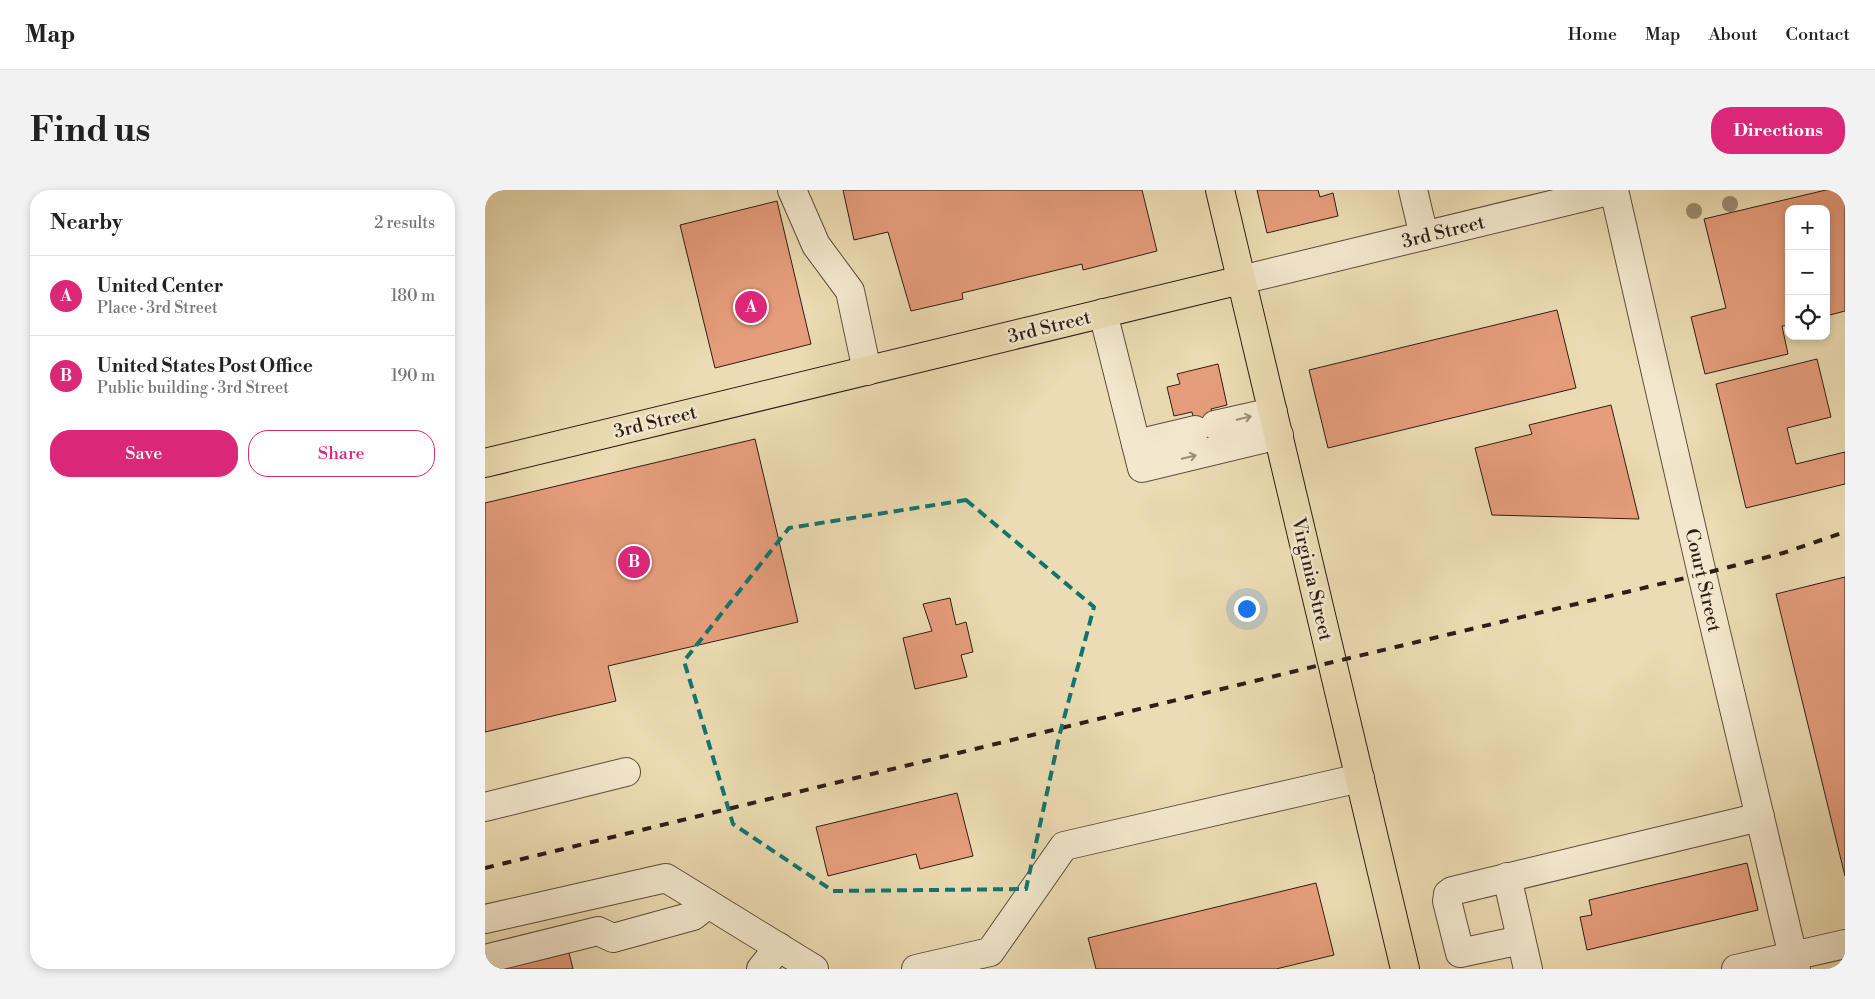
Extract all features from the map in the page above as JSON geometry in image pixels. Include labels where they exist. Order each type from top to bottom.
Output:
[{"type":"main road","name":"Virginia Street","points":[[1220,190],[1405,969]]},
{"type":"main road","name":"3rd Street","points":[[486,459],[1241,280]]},
{"type":"street","points":[[792,190],[816,245],[850,291],[867,370]]},
{"type":"street","points":[[1413,190],[1424,236]]},
{"type":"street","name":"3rd Street","points":[[1241,280],[1614,190]]},
{"type":"street","name":"Court Street","points":[[1614,190],[1794,963]]},
{"type":"street","points":[[1103,313],[1139,456]]},
{"type":"street","points":[[1139,456],[1205,427],[1276,424]]},
{"type":"street","points":[[1139,456],[1276,424]]},
{"type":"street","points":[[485,807],[626,772]]},
{"type":"street","points":[[916,969],[990,952],[1065,846],[1360,778]]},
{"type":"street","points":[[1521,940],[1460,953],[1447,901],[1448,894],[1507,877],[1759,817]]},
{"type":"street","points":[[1507,877],[1528,969]]},
{"type":"street","points":[[485,919],[666,878],[814,969]]},
{"type":"street","points":[[589,896],[598,931]]},
{"type":"street","points":[[485,959],[598,931],[613,938],[693,916],[708,904]]},
{"type":"street","points":[[997,943],[1003,969]]},
{"type":"street","points":[[1736,969],[1794,963],[1845,944]]},
{"type":"street","points":[[761,969],[779,947]]},
{"type":"highlighted area","points":[[966,500],[1094,607],[1060,733],[1026,889],[833,891],[733,824],[684,661],[789,528]]},
{"type":"building","points":[[843,190],[1142,190],[1157,251],[1083,270],[1082,264],[962,293],[963,299],[911,311],[888,232],[854,240]]},
{"type":"building","points":[[1257,190],[1318,190],[1320,197],[1333,193],[1338,216],[1267,233]]},
{"type":"building","points":[[1826,190],[1845,190],[1845,311],[1830,315],[1830,205],[1785,205],[1785,326],[1782,326],[1788,354],[1705,374],[1691,317],[1726,308],[1704,219]]},
{"type":"building","points":[[777,201],[811,344],[715,368],[680,225]]},
{"type":"building","points":[[1557,310],[1576,388],[1328,448],[1309,370]]},
{"type":"building","points":[[1817,359],[1831,417],[1787,428],[1796,464],[1845,452],[1845,484],[1746,508],[1716,384]]},
{"type":"building","points":[[1218,364],[1227,405],[1211,409],[1219,442],[1200,447],[1192,412],[1174,416],[1167,387],[1180,384],[1177,374]]},
{"type":"building","points":[[1611,405],[1639,519],[1492,515],[1475,448],[1532,434],[1529,425]]},
{"type":"building","points":[[755,439],[798,622],[608,666],[616,701],[485,732],[485,503]]},
{"type":"building","points":[[1845,577],[1845,876],[1776,594]]},
{"type":"building","points":[[950,598],[956,625],[966,622],[973,652],[961,655],[967,677],[915,689],[903,638],[932,631],[923,604]]},
{"type":"building","points":[[957,793],[973,856],[920,869],[916,854],[828,876],[816,827]]},
{"type":"building","points":[[1747,863],[1758,910],[1587,950],[1580,917],[1592,915],[1589,900]]},
{"type":"building","points":[[1316,883],[1334,955],[1276,969],[1096,969],[1088,938]]},
{"type":"building","points":[[569,953],[573,969],[503,969]]},
{"type":"railway","points":[[485,868],[1702,574],[1783,553],[1845,532]]},
{"type":"place","name":"United Center","points":[[751,307]]},
{"type":"place","name":"United States Post Office","points":[[634,562]]}]
